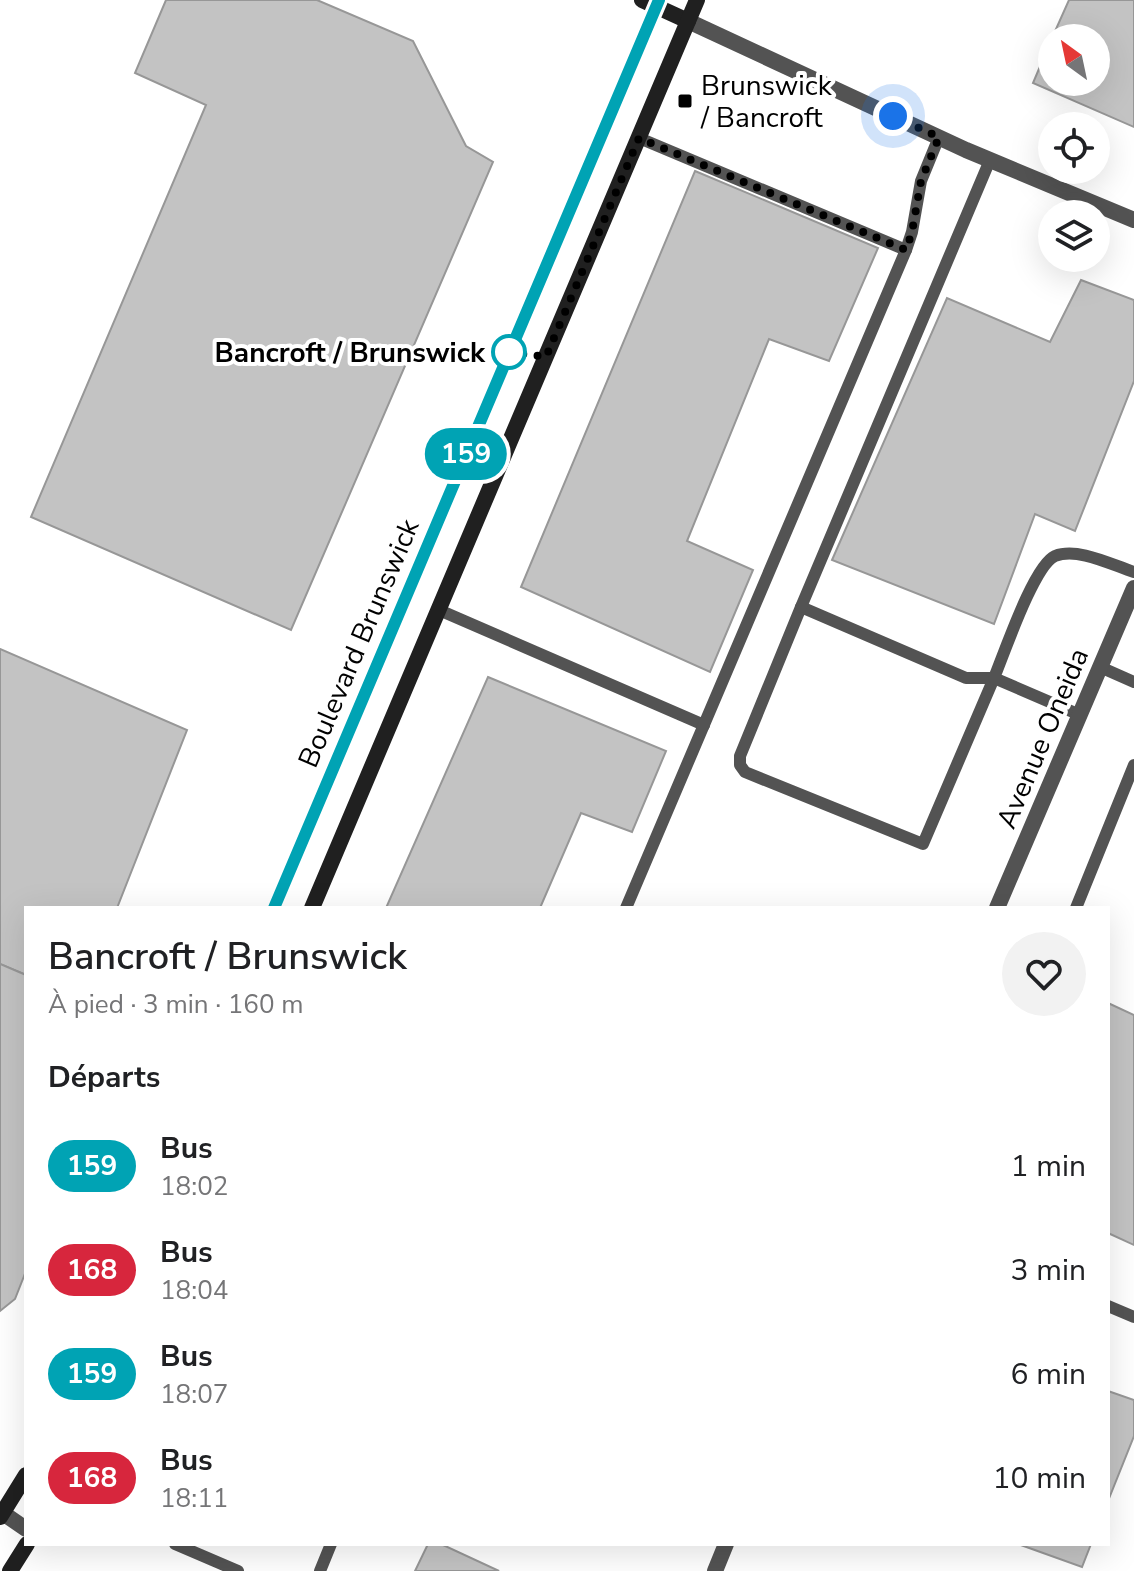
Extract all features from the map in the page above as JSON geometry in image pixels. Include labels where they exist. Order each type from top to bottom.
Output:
[{"type":"street","points":[[313,906],[697,0]]},
{"type":"street","points":[[653,2],[966,150],[1134,220]]},
{"type":"street","name":"Boulevard Brunswick","points":[[275,906],[653,2]]},
{"type":"street","name":"Avenue Oneida","points":[[998,906],[1134,588]]},
{"type":"street","points":[[24,1478],[1,1514],[24,1528]]},
{"type":"street","points":[[10,1571],[26,1546]]},
{"type":"street","points":[[715,1571],[725,1546]]},
{"type":"lane","points":[[627,906],[906,250],[921,181],[939,137]]},
{"type":"lane","points":[[639,138],[906,250]]},
{"type":"lane","points":[[990,160],[801,607],[740,756],[740,765],[745,772],[923,844],[1038,572],[1053,557],[1066,554],[1085,556],[1134,572]]},
{"type":"lane","points":[[801,607],[966,678],[994,678],[1080,715]]},
{"type":"lane","points":[[439,610],[704,725]]},
{"type":"lane","points":[[1100,667],[1134,682]]},
{"type":"lane","points":[[1077,906],[1134,765]]},
{"type":"lane","points":[[1110,1307],[1134,1317]]},
{"type":"lane","points":[[180,1546],[238,1571]]},
{"type":"lane","points":[[320,1571],[330,1546]]},
{"type":"building","points":[[166,0],[317,0],[413,41],[466,146],[493,162],[291,630],[31,517],[206,105],[135,73]]},
{"type":"building","points":[[1069,0],[1134,0],[1134,127],[1110,117],[1110,112],[1100,112],[1063,96],[1110,96],[1110,24],[1058,24]]},
{"type":"building","points":[[695,171],[878,248],[829,361],[769,339],[687,541],[753,570],[710,672],[521,587]]},
{"type":"building","points":[[1081,280],[1134,300],[1134,381],[1075,531],[1035,514],[994,624],[832,560],[947,298],[1050,342]]},
{"type":"building","points":[[0,649],[187,730],[118,906],[24,906],[24,974],[0,964]]},
{"type":"building","points":[[488,677],[666,751],[632,832],[581,813],[541,906],[387,906]]},
{"type":"building","points":[[0,964],[24,974],[24,1276],[15,1299],[0,1311]]},
{"type":"building","points":[[1110,1004],[1134,1015],[1134,1245],[1110,1234]]},
{"type":"building","points":[[1110,1392],[1134,1400],[1134,1436],[1110,1496]]},
{"type":"building","points":[[427,1546],[445,1546],[499,1571],[415,1571]]},
{"type":"building","points":[[1024,1546],[1090,1546],[1082,1567]]},
{"type":"bus line","name":"159","points":[[275,906],[659,0]]},
{"type":"place","name":"Brunswick / Bancroft","points":[[685,101]]},
{"type":"place","name":"Bancroft / Brunswick","points":[[509,352]]},
{"type":"route","points":[[509,352],[546,357],[639,138],[906,250],[921,181],[939,137],[893,116]]}]
